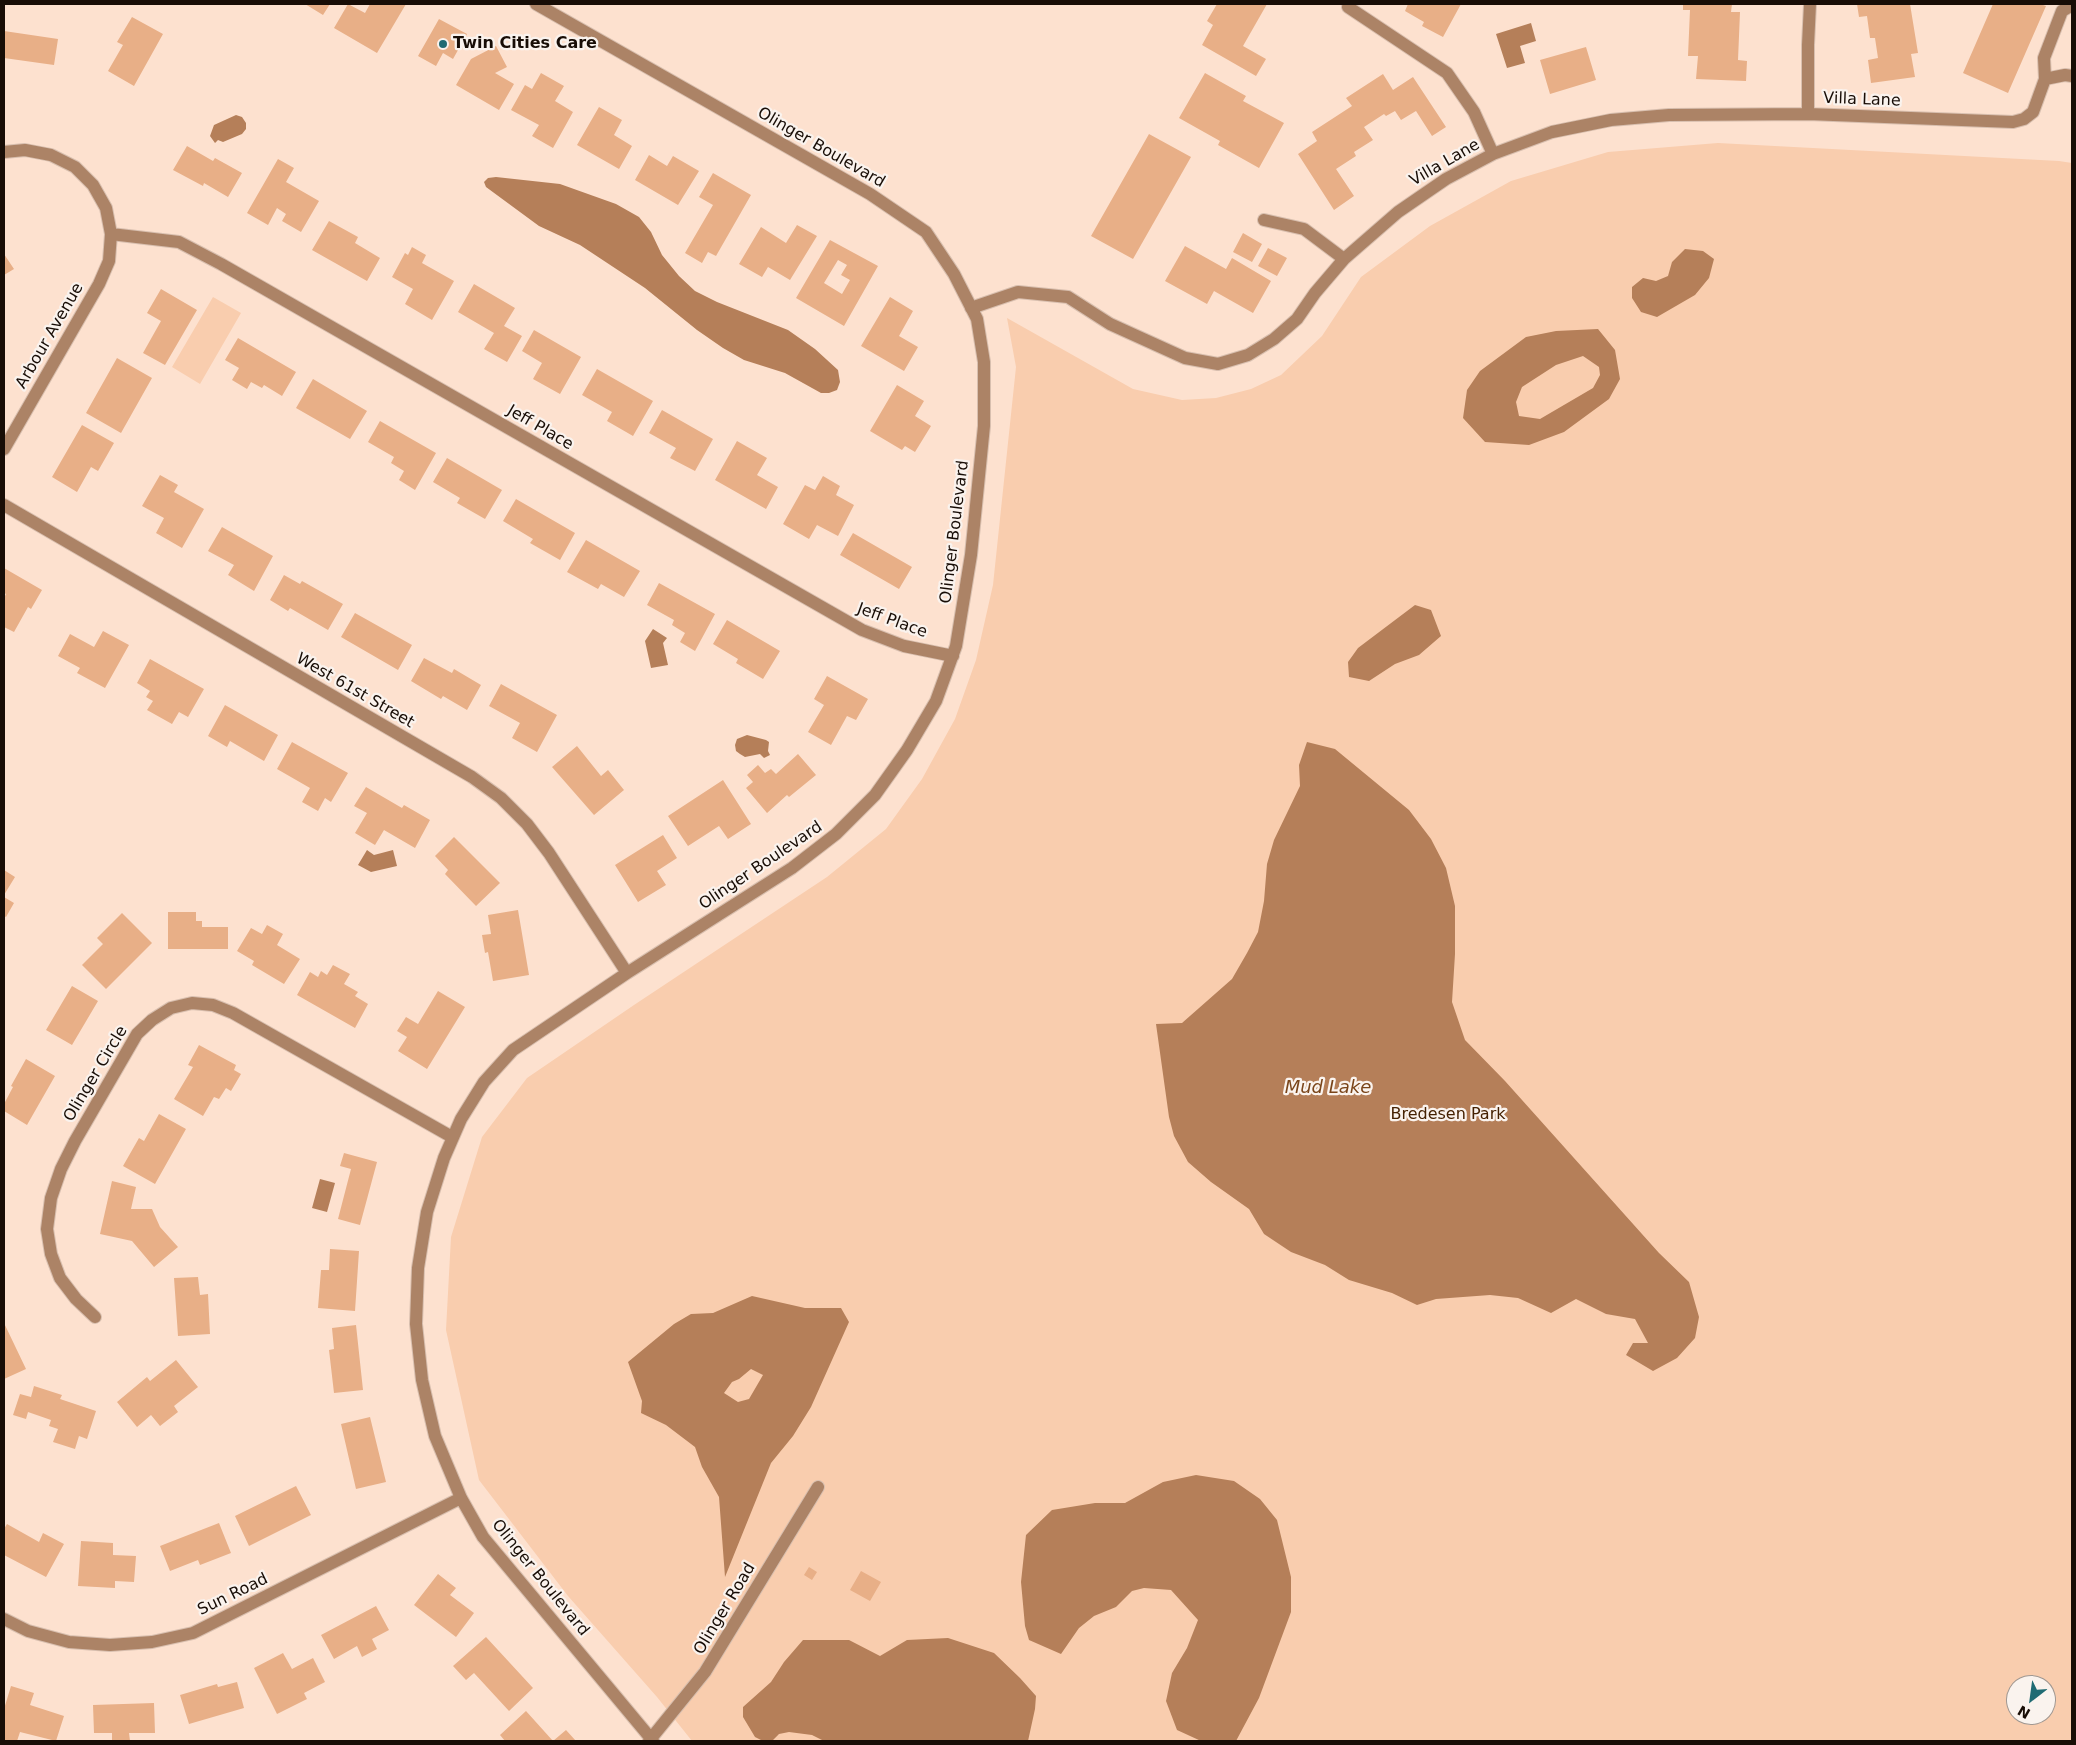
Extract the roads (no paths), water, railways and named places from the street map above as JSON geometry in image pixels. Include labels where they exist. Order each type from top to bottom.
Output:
[{"type":"street","name":"Olinger Boulevard","points":[[536,4],[870,194],[926,232],[954,274],[977,319],[984,362],[984,426],[966,595],[953,656],[936,702],[907,750],[875,795],[836,834],[792,868],[627,973],[513,1050],[484,1082],[461,1119],[452,1137],[427,1212],[418,1268],[416,1324],[422,1380],[436,1436],[461,1498],[489,1544],[651,1740]]},
{"type":"street","points":[[1808,114],[1810,4]]},
{"type":"street","points":[[2072,5],[2062,11],[2044,58],[2045,79],[2065,75],[2072,76]]},
{"type":"street","points":[[1348,7],[1447,73],[1474,112],[1493,154]]},
{"type":"street","name":"Villa Lane","points":[[971,308],[1018,292],[1068,297],[1110,324],[1186,358],[1218,364],[1248,355],[1274,338],[1297,319],[1314,293],[1344,260],[1398,212],[1446,179],[1493,154],[1552,132],[1611,120],[1669,115],[1808,114],[2013,122],[2024,119],[2033,112],[2045,79]]},
{"type":"street","name":"Arbour Avenue","points":[[4,152],[25,150],[51,155],[74,167],[93,185],[106,208],[111,234],[109,261],[99,284],[4,449]]},
{"type":"street","points":[[1264,220],[1304,229],[1344,260]]},
{"type":"street","name":"Jeff Place","points":[[111,234],[179,242],[187,246],[862,630],[904,646],[953,656]]},
{"type":"street","name":"West 61st Street","points":[[4,506],[472,777],[501,798],[526,824],[549,853],[627,973]]},
{"type":"street","name":"Olinger Circle","points":[[95,1317],[76,1299],[60,1278],[54,1262],[47,1229],[51,1198],[61,1169],[75,1141],[137,1034],[152,1020],[171,1008],[192,1003],[213,1005],[234,1012],[452,1137]]},
{"type":"street","name":"Olinger Road","points":[[651,1740],[705,1672],[818,1487]]},
{"type":"street","name":"Sun Road","points":[[4,1619],[28,1631],[61,1640],[110,1645],[152,1642],[193,1633],[461,1498]]},
{"type":"water","points":[[1531,23],[1536,41],[1520,46],[1525,63],[1507,68],[1496,34]]},
{"type":"water","points":[[236,115],[242,117],[246,123],[246,129],[242,134],[223,142],[218,140],[215,143],[210,136],[214,125]]},
{"type":"water","points":[[496,177],[560,184],[616,204],[639,217],[651,232],[662,255],[679,276],[695,291],[717,302],[788,330],[815,349],[838,370],[840,382],[837,390],[821,393],[785,373],[744,360],[723,348],[697,330],[645,288],[580,245],[539,226],[486,187],[484,182],[488,178]]},
{"type":"water","points":[[1685,249],[1703,251],[1714,259],[1709,278],[1695,295],[1657,317],[1641,312],[1632,298],[1632,287],[1643,278],[1656,281],[1668,276],[1672,262]]},
{"type":"water","points":[[1598,329],[1615,350],[1620,379],[1609,399],[1564,432],[1529,445],[1485,442],[1463,418],[1467,390],[1480,371],[1526,337],[1556,331]],"holes":[[[1583,356],[1599,367],[1600,375],[1593,388],[1540,419],[1519,416],[1516,402],[1522,387],[1556,365]]]},
{"type":"water","points":[[1415,605],[1431,610],[1441,636],[1419,655],[1395,664],[1369,681],[1349,677],[1348,662],[1358,648]]},
{"type":"water","points":[[653,629],[667,638],[663,643],[668,665],[651,668],[645,641]]},
{"type":"water","points":[[747,735],[769,742],[768,751],[770,755],[764,758],[760,754],[745,757],[736,751],[737,739]]},
{"type":"water","name":"Mud Lake","points":[[1307,742],[1335,749],[1409,810],[1431,839],[1446,868],[1455,906],[1452,1002],[1465,1040],[1505,1081],[1659,1253],[1689,1282],[1699,1317],[1695,1338],[1677,1358],[1653,1371],[1626,1355],[1633,1343],[1648,1343],[1635,1319],[1606,1314],[1576,1299],[1551,1313],[1518,1298],[1490,1295],[1436,1299],[1417,1305],[1392,1293],[1349,1280],[1325,1265],[1291,1252],[1264,1234],[1249,1209],[1211,1182],[1188,1162],[1174,1136],[1169,1117],[1156,1024],[1182,1023],[1232,979],[1247,953],[1258,932],[1264,901],[1267,864],[1274,840],[1300,786],[1299,765]]},
{"type":"water","points":[[367,850],[374,855],[393,850],[397,866],[371,872],[358,865]]},
{"type":"water","points":[[320,1179],[335,1183],[327,1212],[312,1208]]},
{"type":"water","points":[[752,1296],[805,1308],[841,1308],[849,1322],[811,1407],[793,1436],[771,1463],[725,1577],[719,1497],[702,1467],[695,1447],[666,1425],[641,1413],[642,1401],[628,1362],[674,1324],[691,1314],[713,1313]],"holes":[[[751,1369],[763,1375],[749,1399],[738,1402],[724,1393],[732,1382]]]},
{"type":"water","points":[[1196,1475],[1234,1481],[1260,1499],[1277,1520],[1291,1577],[1291,1612],[1259,1698],[1236,1741],[1201,1741],[1177,1730],[1166,1701],[1172,1673],[1187,1648],[1198,1620],[1171,1590],[1144,1588],[1132,1591],[1116,1607],[1094,1616],[1079,1628],[1061,1654],[1029,1640],[1025,1626],[1021,1582],[1026,1535],[1052,1510],[1095,1503],[1125,1503],[1163,1482]]},
{"type":"water","points":[[948,1638],[994,1653],[1036,1696],[1028,1741],[824,1741],[812,1735],[789,1732],[779,1734],[772,1741],[763,1741],[755,1737],[743,1717],[743,1707],[771,1682],[784,1662],[803,1640],[849,1640],[880,1656],[907,1640]]},
{"type":"place","name":"Twin Cities Care","points":[[443,44]]},
{"type":"park label","name":"Bredesen Park","points":[[1448,1115]]}]
